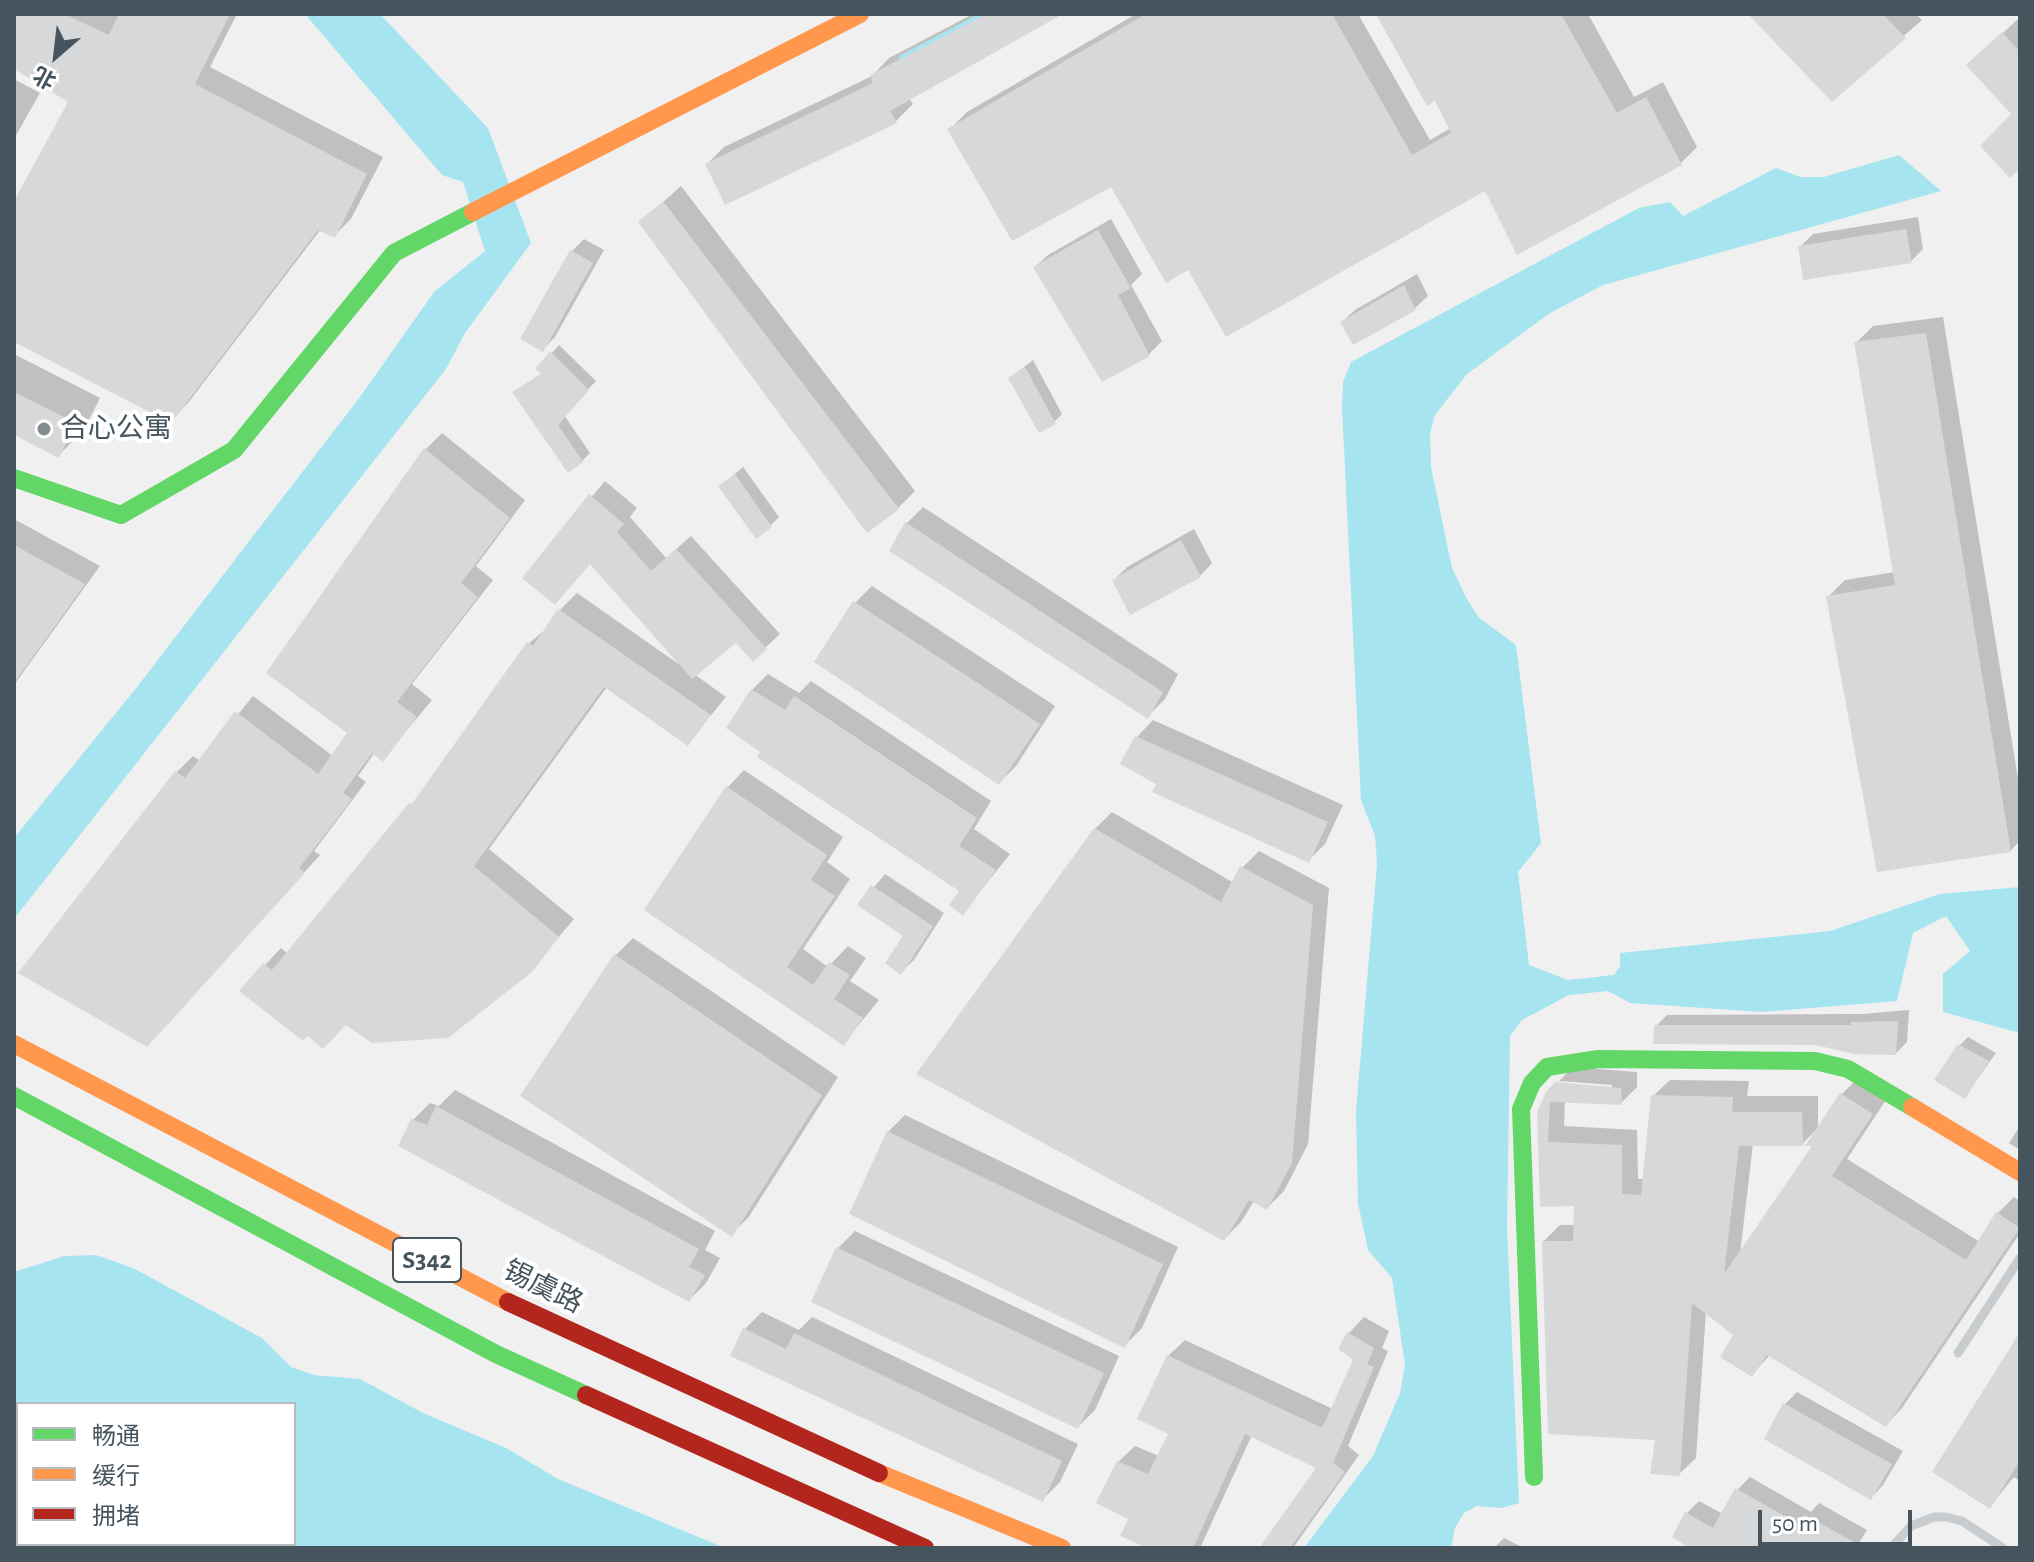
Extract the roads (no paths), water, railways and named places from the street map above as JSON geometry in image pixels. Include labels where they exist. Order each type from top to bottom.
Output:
[{"type":"main road","points":[[14,478],[121,515],[234,450],[394,253],[860,14]]},
{"type":"main road","name":"锡虞路","points":[[14,1044],[519,1308],[849,1460],[1062,1548]]},
{"type":"main road","points":[[1534,1477],[1521,1109],[1532,1083],[1547,1067],[1598,1059],[1815,1061],[1848,1069],[2020,1172]]},
{"type":"main road","name":"S342","points":[[14,1096],[496,1354],[925,1548]]},
{"type":"lane","points":[[1958,1353],[2020,1258]]},
{"type":"lane","points":[[1891,1548],[1911,1526],[1934,1517],[1946,1517],[1962,1521],[2003,1548]]},
{"type":"water","points":[[305,14],[380,14],[488,128],[531,243],[465,333],[446,369],[14,919],[14,838],[137,687],[360,397],[434,292],[485,251],[463,182],[442,175]]},
{"type":"water","points":[[1899,155],[1941,191],[1603,285],[1550,313],[1467,374],[1435,415],[1430,433],[1431,467],[1452,568],[1478,617],[1516,645],[1541,843],[1518,872],[1529,965],[1568,980],[1614,975],[1620,966],[1620,953],[1830,931],[1940,894],[2020,887],[2020,1033],[1943,1012],[1943,974],[1970,951],[1946,916],[1913,933],[1897,1001],[1762,1012],[1630,1003],[1608,991],[1569,995],[1522,1020],[1510,1036],[1507,1228],[1519,1503],[1502,1508],[1477,1506],[1464,1513],[1455,1528],[1451,1548],[1304,1548],[1373,1456],[1400,1393],[1405,1365],[1392,1278],[1368,1250],[1358,1203],[1356,1111],[1377,863],[1375,836],[1361,800],[1342,407],[1343,382],[1351,362],[1639,208],[1670,202],[1683,216],[1776,168],[1801,177],[1824,177]]},
{"type":"water","points":[[96,1255],[133,1268],[262,1338],[291,1367],[314,1375],[360,1379],[423,1413],[506,1448],[558,1479],[725,1548],[14,1548],[14,1272],[64,1256]]},
{"type":"waterway","points":[[902,58],[985,14]]},
{"type":"place","name":"合心公寓","points":[[44,429]]}]
